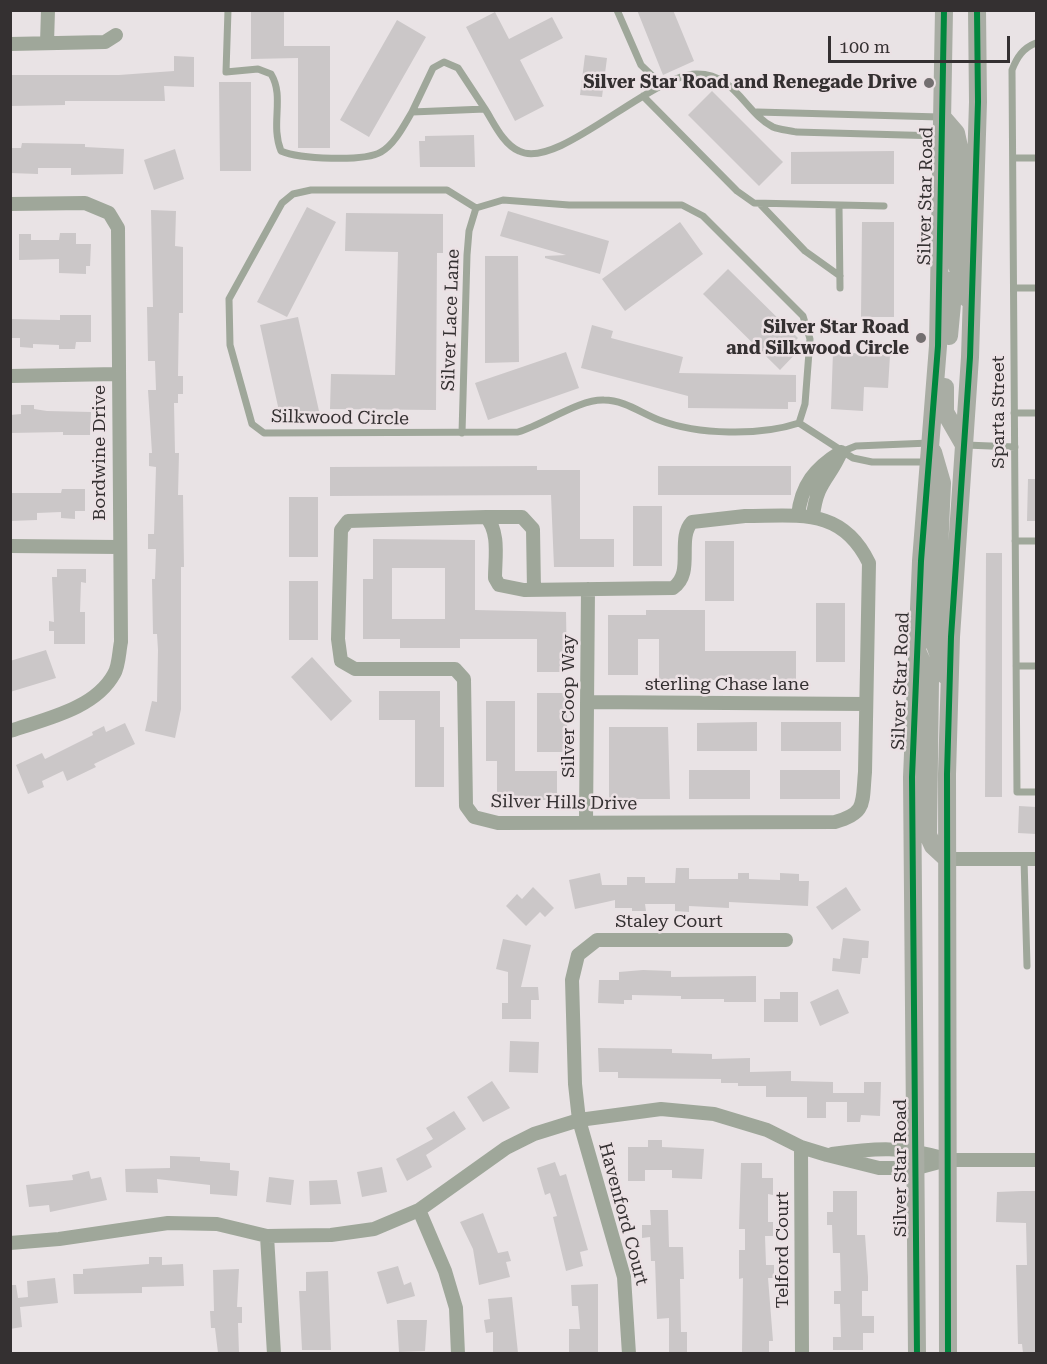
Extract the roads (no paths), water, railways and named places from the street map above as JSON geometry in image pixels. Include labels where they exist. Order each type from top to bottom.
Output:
[{"type":"main road","name":"Silver Star Road","points":[[917,1353],[912,777],[916,648],[940,261],[944,10]]},
{"type":"main road","points":[[948,1353],[947,859],[950,687],[972,309],[978,102],[977,10]]},
{"type":"main road","points":[[943,118],[956,133],[959,147],[957,266],[972,309]]},
{"type":"main road","points":[[940,261],[952,304],[945,412],[964,445]]},
{"type":"main road","points":[[929,452],[942,483],[935,645],[950,687]]},
{"type":"main road","points":[[916,648],[930,680],[928,835],[933,846],[947,859]]},
{"type":"street","points":[[47,43],[48,10]]},
{"type":"street","points":[[10,44],[105,42],[116,35]]},
{"type":"street","name":"Bordwine Drive","points":[[10,204],[85,203],[109,213],[118,228],[118,547],[121,642],[115,674],[97,693],[73,709],[10,731]]},
{"type":"street","points":[[10,376],[117,374]]},
{"type":"street","points":[[798,516],[800,498],[807,480],[827,460],[841,452]]},
{"type":"street","points":[[813,516],[816,493],[835,466],[841,452]]},
{"type":"street","name":"Silver Hills Drive","points":[[746,516],[798,516],[813,516],[838,524],[860,546],[868,563],[866,704],[861,806],[854,816],[835,822],[498,823],[474,817],[466,806],[464,679],[455,669],[443,667],[355,669],[345,664],[338,653],[341,530],[348,521],[486,517],[493,524],[495,533],[495,578],[499,585],[534,590],[673,588],[682,576],[686,528],[692,522],[746,516]]},
{"type":"street","points":[[486,517],[522,517],[532,529],[534,590]]},
{"type":"street","points":[[10,546],[118,547]]},
{"type":"street","name":"Silver Coop Way","points":[[586,822],[588,589]]},
{"type":"street","name":"sterling Chase lane","points":[[587,702],[866,704]]},
{"type":"street","points":[[947,859],[1030,859]]},
{"type":"street","name":"Staley Court","points":[[579,1120],[572,1023],[572,980],[578,956],[597,940],[786,940]]},
{"type":"street","points":[[10,1243],[59,1239],[168,1223],[217,1224],[267,1236],[331,1235],[374,1229],[419,1210],[506,1148],[534,1134],[579,1120],[661,1109],[714,1114],[767,1130],[801,1147],[879,1168],[917,1159]]},
{"type":"street","name":"Havenford Court","points":[[579,1120],[624,1277],[629,1353]]},
{"type":"street","name":"Telford Court","points":[[801,1147],[802,1353]]},
{"type":"street","points":[[827,1155],[878,1148],[917,1159],[1036,1161]]},
{"type":"street","points":[[419,1210],[446,1271],[456,1308],[458,1353]]},
{"type":"street","points":[[267,1236],[274,1353]]},
{"type":"lane","points":[[228,10],[226,72],[258,69],[272,74],[278,85],[274,136],[280,152],[291,156],[348,158],[381,153],[391,144],[412,112],[433,68],[444,62],[458,68],[509,146],[521,153],[537,153],[560,147],[662,85],[694,74],[711,75],[731,86],[773,127],[796,132],[943,136]]},
{"type":"lane","points":[[617,10],[641,65],[662,85]]},
{"type":"lane","name":"Sparta Street","points":[[1036,43],[1029,46],[1017,58],[1012,70],[1017,792],[1036,792]]},
{"type":"lane","points":[[643,96],[737,191],[760,205],[805,251],[840,276]]},
{"type":"lane","points":[[412,112],[485,109]]},
{"type":"lane","points":[[757,112],[943,118]]},
{"type":"lane","points":[[1013,158],[1036,158]]},
{"type":"lane","name":"Silkwood Circle","points":[[476,208],[447,190],[311,190],[293,194],[282,203],[229,299],[230,345],[252,424],[264,433],[518,432],[540,426],[584,403],[603,400],[622,403],[684,429],[767,430],[799,423]]},
{"type":"lane","points":[[476,208],[503,200],[568,205],[682,205],[704,216],[803,316],[810,339],[805,404],[799,423],[841,452],[872,462],[929,452]]},
{"type":"lane","points":[[760,205],[884,206]]},
{"type":"lane","points":[[839,206],[840,288]]},
{"type":"lane","name":"Silver Lace Lane","points":[[462,433],[467,255],[469,231],[476,208]]},
{"type":"lane","points":[[1014,288],[1036,288]]},
{"type":"lane","points":[[1014,413],[1036,413]]},
{"type":"lane","points":[[964,445],[1015,447]]},
{"type":"lane","points":[[841,452],[856,446],[929,452]]},
{"type":"lane","points":[[1015,541],[1036,541]]},
{"type":"lane","points":[[1016,666],[1036,666]]},
{"type":"lane","points":[[1027,966],[1030,859]]},
{"type":"place","name":"Silver Star Road and Renegade Drive","points":[[929,83]]},
{"type":"place","name":"Silver Star Road and Silkwood Circle","points":[[921,338]]}]
